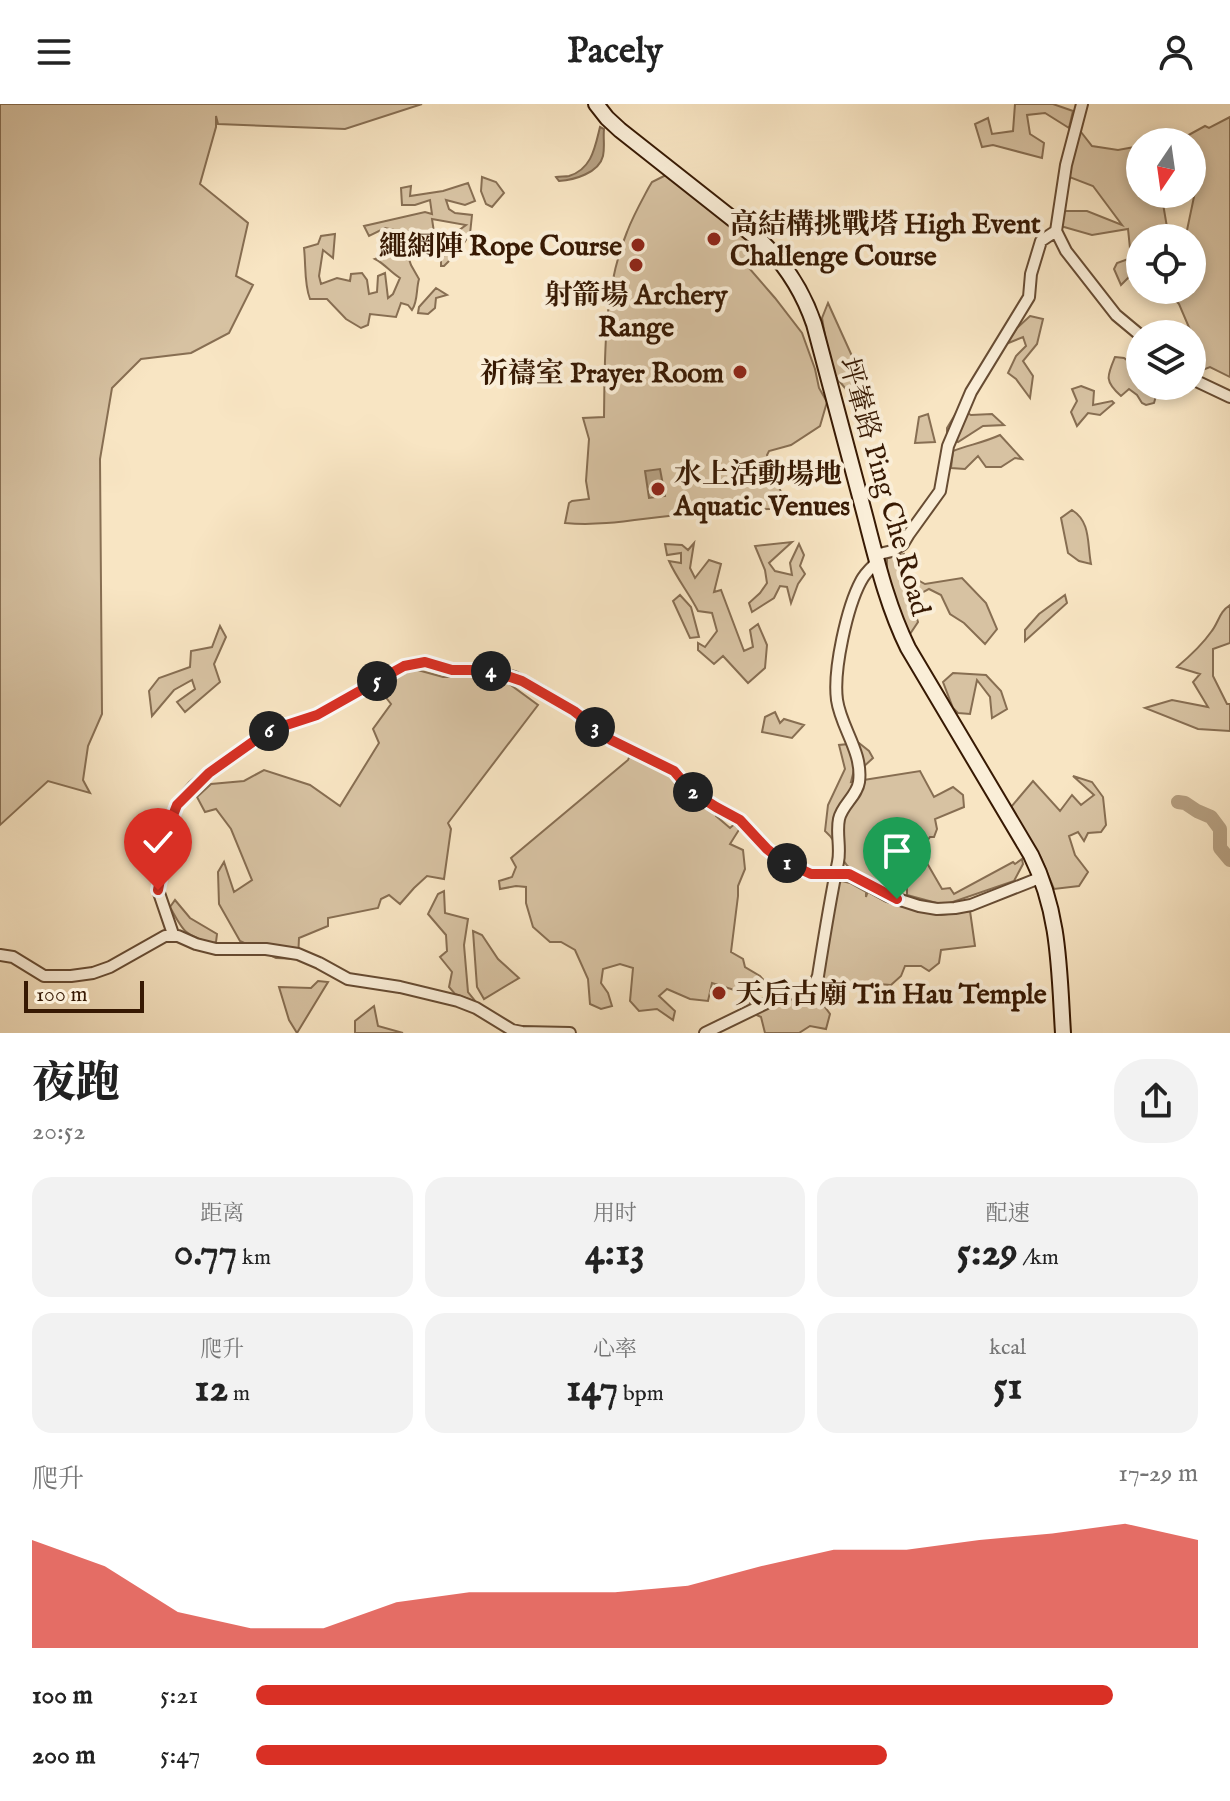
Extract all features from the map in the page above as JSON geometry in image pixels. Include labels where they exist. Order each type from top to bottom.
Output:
[{"type":"street","name":"坪輋路 Ping Che Road","points":[[596,104],[620,130],[763,243],[796,283],[814,324],[890,609],[908,648],[1024,841],[1042,877],[1054,921],[1063,1033]]},
{"type":"street","points":[[1082,104],[1066,165],[1056,231],[1066,251],[1126,323]]},
{"type":"street","points":[[705,1033],[815,983],[839,858],[839,820],[859,779],[852,738],[838,703],[839,661],[844,631],[866,573],[876,559],[903,544],[940,491],[948,446],[971,392],[1029,297],[1031,274],[1041,241],[1056,231]]},
{"type":"street","points":[[1206,386],[1230,397]]},
{"type":"street","points":[[173,934],[158,890],[172,818],[177,805],[194,786],[268,731],[317,715],[404,666],[425,662],[452,670],[489,670],[522,681],[574,711],[611,740],[674,771],[691,791],[740,820],[781,860],[811,874],[849,874],[888,896],[910,904],[946,909],[977,903],[1042,877]]},
{"type":"street","points":[[0,955],[13,957],[44,976],[71,976],[110,967],[173,934],[216,949],[266,949],[298,954],[348,979],[458,1001],[512,1030],[570,1033]]},
{"type":"shaded area","points":[[0,104],[422,104],[345,129],[218,124],[216,116],[216,127],[200,184],[248,223],[236,276],[253,285],[229,333],[191,353],[141,359],[112,388],[100,459],[102,714],[88,746],[83,780],[90,793],[48,781],[0,825]]},
{"type":"shaded area","points":[[1015,104],[1053,104],[1073,111],[1069,128],[1045,113],[1027,115],[1030,134],[1044,143],[1042,158],[993,145],[982,147],[975,124],[988,118],[992,134],[1013,131]]},
{"type":"shaded area","points":[[1230,117],[1230,377],[1210,367],[1206,369],[1206,320],[1186,320],[1179,304],[1206,304],[1206,224],[1188,224],[1192,208],[1206,208],[1206,128],[1201,128],[1205,126],[1209,128]]},
{"type":"shaded area","points":[[600,127],[604,129],[601,162],[585,174],[559,181],[556,177],[577,173],[588,163]]},
{"type":"shaded area","points":[[1081,132],[1092,146],[1126,149],[1126,208],[1164,208],[1166,224],[1126,224],[1126,229],[1092,235],[1057,225],[1059,211],[1087,211],[1122,225],[1093,186],[1064,175],[1072,142]]},
{"type":"shaded area","points":[[666,175],[763,253],[749,268],[802,333],[819,388],[827,402],[820,426],[791,445],[769,451],[767,455],[787,508],[700,513],[612,523],[565,523],[569,503],[589,499],[586,481],[589,439],[583,418],[604,417],[609,300],[619,254],[649,187]]},
{"type":"shaded area","points":[[482,177],[496,182],[504,193],[492,207],[486,204],[481,191]]},
{"type":"shaded area","points":[[468,183],[475,201],[465,205],[446,200],[449,209],[455,213],[472,215],[470,234],[444,266],[441,266],[441,260],[458,231],[466,225],[432,219],[440,255],[420,254],[419,235],[412,231],[385,228],[369,236],[364,226],[425,212],[432,214],[430,200],[402,205],[401,188],[411,186],[410,196]]},
{"type":"shaded area","points":[[335,234],[333,258],[323,250],[319,276],[321,284],[337,278],[350,281],[351,274],[362,273],[367,280],[369,294],[377,292],[378,276],[385,273],[388,298],[400,278],[375,259],[384,256],[394,241],[407,253],[419,279],[412,310],[401,303],[396,317],[370,314],[368,325],[361,328],[346,319],[327,299],[310,299],[304,248],[318,244],[321,236]]},
{"type":"shaded area","points":[[1126,260],[1126,280],[1121,285],[1114,269],[1117,263]]},
{"type":"shaded area","points":[[436,288],[447,295],[436,298],[435,308],[428,314],[418,313],[419,307]]},
{"type":"shaded area","points":[[828,303],[857,367],[849,393],[831,371],[822,318]]},
{"type":"shaded area","points":[[1030,316],[1043,319],[1037,344],[1023,361],[1033,376],[1030,398],[1008,373],[1016,356],[1026,346],[1023,337],[1006,344]]},
{"type":"shaded area","points":[[1115,357],[1126,360],[1126,392],[1121,396],[1110,382],[1110,369]]},
{"type":"shaded area","points":[[1081,386],[1094,391],[1093,405],[1114,403],[1100,415],[1088,413],[1077,426],[1071,412],[1077,401],[1072,389]]},
{"type":"shaded area","points":[[1140,400],[1155,400],[1146,405]]},
{"type":"shaded area","points":[[959,408],[971,415],[992,414],[1004,425],[983,426],[958,442],[947,436],[947,428]]},
{"type":"shaded area","points":[[928,414],[935,442],[915,443],[919,417]]},
{"type":"shaded area","points":[[1000,435],[1022,459],[1015,458],[1001,467],[986,467],[978,456],[965,469],[951,468],[953,451]]},
{"type":"shaded area","points":[[660,469],[665,496],[649,498],[645,471]]},
{"type":"shaded area","points":[[1072,510],[1085,527],[1091,564],[1079,561],[1068,553],[1061,518]]},
{"type":"shaded area","points":[[792,542],[769,563],[775,571],[792,575],[790,563],[799,544],[804,555],[800,566],[805,574],[791,603],[787,587],[780,586],[774,598],[752,612],[749,603],[767,583],[755,546]]},
{"type":"shaded area","points":[[694,543],[690,568],[695,578],[709,560],[721,564],[714,592],[721,590],[744,651],[753,647],[750,630],[758,624],[767,645],[765,668],[748,683],[723,656],[714,664],[698,650],[698,643],[705,647],[717,631],[712,613],[698,611],[669,561],[681,563],[681,553],[667,555],[665,544],[682,545],[688,550]]},
{"type":"shaded area","points":[[904,554],[907,574],[925,584],[962,578],[986,603],[997,629],[985,644],[950,614],[941,595],[929,589],[911,599],[918,622],[910,634],[887,588],[887,558]]},
{"type":"shaded area","points":[[680,595],[691,607],[699,637],[690,638],[673,601]]},
{"type":"shaded area","points":[[1065,595],[1067,603],[1025,641],[1025,630],[1039,614]]},
{"type":"shaded area","points":[[1230,605],[1230,643],[1213,649],[1213,676],[1227,704],[1230,704],[1230,731],[1198,729],[1145,708],[1172,700],[1208,707],[1193,682],[1200,674],[1177,667],[1204,641]]},
{"type":"shaded area","points":[[220,626],[226,637],[214,664],[220,682],[185,712],[177,702],[195,689],[192,680],[174,690],[152,716],[149,691],[159,678],[190,667],[191,651],[212,647]]},
{"type":"shaded area","points":[[414,669],[443,677],[500,677],[538,705],[448,823],[451,829],[444,879],[427,876],[400,904],[389,895],[381,899],[378,908],[328,918],[328,926],[299,938],[298,959],[276,958],[240,941],[219,904],[218,872],[224,862],[234,892],[252,880],[231,829],[216,809],[205,812],[197,797],[211,784],[244,781],[264,770],[310,785],[340,806],[379,743],[373,729],[391,704],[376,685]]},
{"type":"shaded area","points":[[953,673],[986,675],[1001,691],[1007,709],[992,718],[990,697],[977,680],[970,714],[958,713],[943,682]]},
{"type":"shaded area","points":[[775,712],[780,723],[784,719],[804,725],[792,738],[762,732],[765,717]]},
{"type":"shaded area","points":[[859,743],[873,758],[860,770],[854,770],[851,782],[920,771],[934,797],[953,787],[963,795],[964,807],[935,819],[937,829],[934,837],[930,837],[920,851],[942,889],[950,888],[954,894],[1022,859],[1023,864],[1014,881],[944,905],[907,895],[907,885],[881,892],[868,877],[849,868],[825,831],[828,805],[845,769],[839,745]]},
{"type":"shaded area","points":[[632,750],[667,767],[716,807],[716,816],[730,828],[738,821],[742,825],[730,844],[743,850],[745,869],[738,886],[731,952],[743,959],[745,967],[770,987],[751,995],[750,1004],[802,996],[813,1006],[822,1003],[830,1014],[826,1029],[810,1026],[799,1033],[765,1033],[761,1017],[744,1009],[744,993],[712,983],[708,1001],[690,999],[667,989],[659,996],[675,1011],[673,1020],[657,1009],[639,1011],[630,1001],[633,968],[620,964],[603,969],[601,983],[612,1006],[601,1009],[590,1004],[588,979],[575,950],[561,942],[550,942],[533,927],[526,903],[526,887],[500,889],[499,881],[512,877],[516,867],[511,858],[628,760]]},
{"type":"shaded area","points":[[1073,776],[1092,782],[1103,797],[1106,825],[1101,832],[1088,833],[1084,841],[1078,832],[1069,836],[1075,855],[1088,872],[1079,886],[1054,889],[1041,858],[1011,807],[1033,781],[1060,811],[1072,795],[1081,805],[1094,795]]},
{"type":"shaded area","points":[[842,881],[866,892],[866,897],[868,891],[900,906],[941,915],[970,911],[975,946],[941,950],[939,963],[929,971],[921,966],[905,966],[901,976],[891,985],[866,983],[865,986],[822,980],[836,889]]},
{"type":"shaded area","points":[[444,891],[445,913],[468,919],[464,945],[468,992],[476,1002],[455,994],[449,987],[452,972],[440,957],[447,951],[446,935],[428,914],[438,894]]},
{"type":"shaded area","points":[[175,900],[190,918],[217,934],[216,942],[212,944],[186,932],[170,907]]},
{"type":"shaded area","points":[[473,931],[482,935],[498,959],[519,978],[484,999],[477,987]]},
{"type":"shaded area","points":[[318,981],[328,982],[297,1033],[289,1020],[279,987],[311,988]]},
{"type":"shaded area","points":[[374,1006],[378,1026],[403,1033],[355,1033],[355,1021]]},
{"type":"waterway","points":[[1178,802],[1211,817],[1220,829],[1220,848],[1230,860]]},
{"type":"place","name":"高結構挑戰塔 High Event Challenge Course","points":[[714,239]]},
{"type":"place","name":"繩網陣 Rope Course","points":[[638,245]]},
{"type":"place","name":"射箭場 Archery Range","points":[[636,265]]},
{"type":"place","name":"祈禱室 Prayer Room","points":[[740,372]]},
{"type":"place","name":"水上活動場地 Aquatic Venues","points":[[658,489]]},
{"type":"place","name":"天后古廟 Tin Hau Temple","points":[[719,993]]},
{"type":"route","points":[[158,890],[177,805],[209,773],[268,731],[317,715],[404,666],[425,662],[452,670],[489,670],[522,681],[574,711],[611,740],[667,766],[691,791],[740,820],[781,860],[811,874],[849,874],[897,899]]}]
